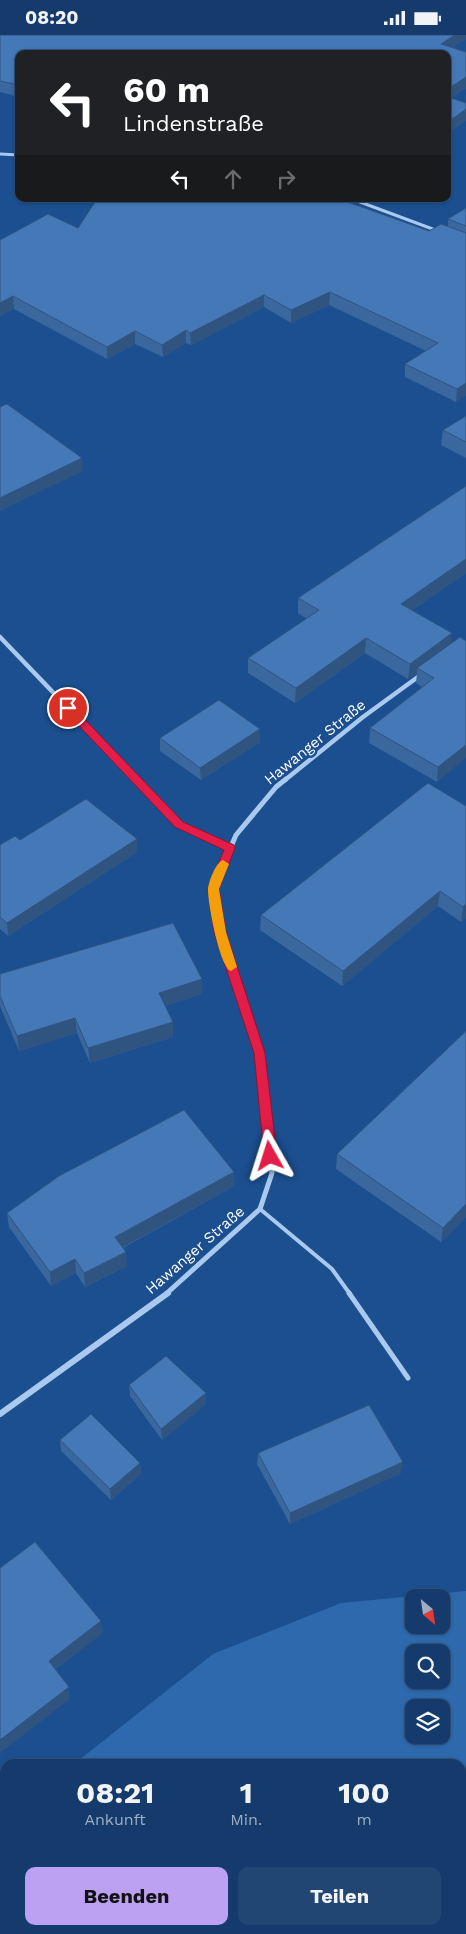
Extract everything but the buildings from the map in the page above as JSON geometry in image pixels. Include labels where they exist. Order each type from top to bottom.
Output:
[{"type":"street","points":[[0,154],[15,155]]},
{"type":"street","points":[[360,202],[440,232]]},
{"type":"street","points":[[0,637],[179,825],[230,848]]},
{"type":"street","name":"Hawanger Straße","points":[[0,1414],[170,1292],[260,1209],[272,1173],[260,1053],[220,932],[213,889],[236,835],[276,787],[363,717],[426,671]]},
{"type":"lane","points":[[260,1209],[332,1269],[408,1378]]},
{"type":"shaded area","points":[[466,1591],[466,1759],[80,1759],[213,1654],[341,1603],[405,1597],[405,1634],[450,1634],[450,1593]]},
{"type":"slow traffic","points":[[223,864],[213,889],[220,932],[231,967]]},
{"type":"route","points":[[68,708],[179,825],[230,848],[213,889],[220,932],[260,1053],[270,1156]]}]
